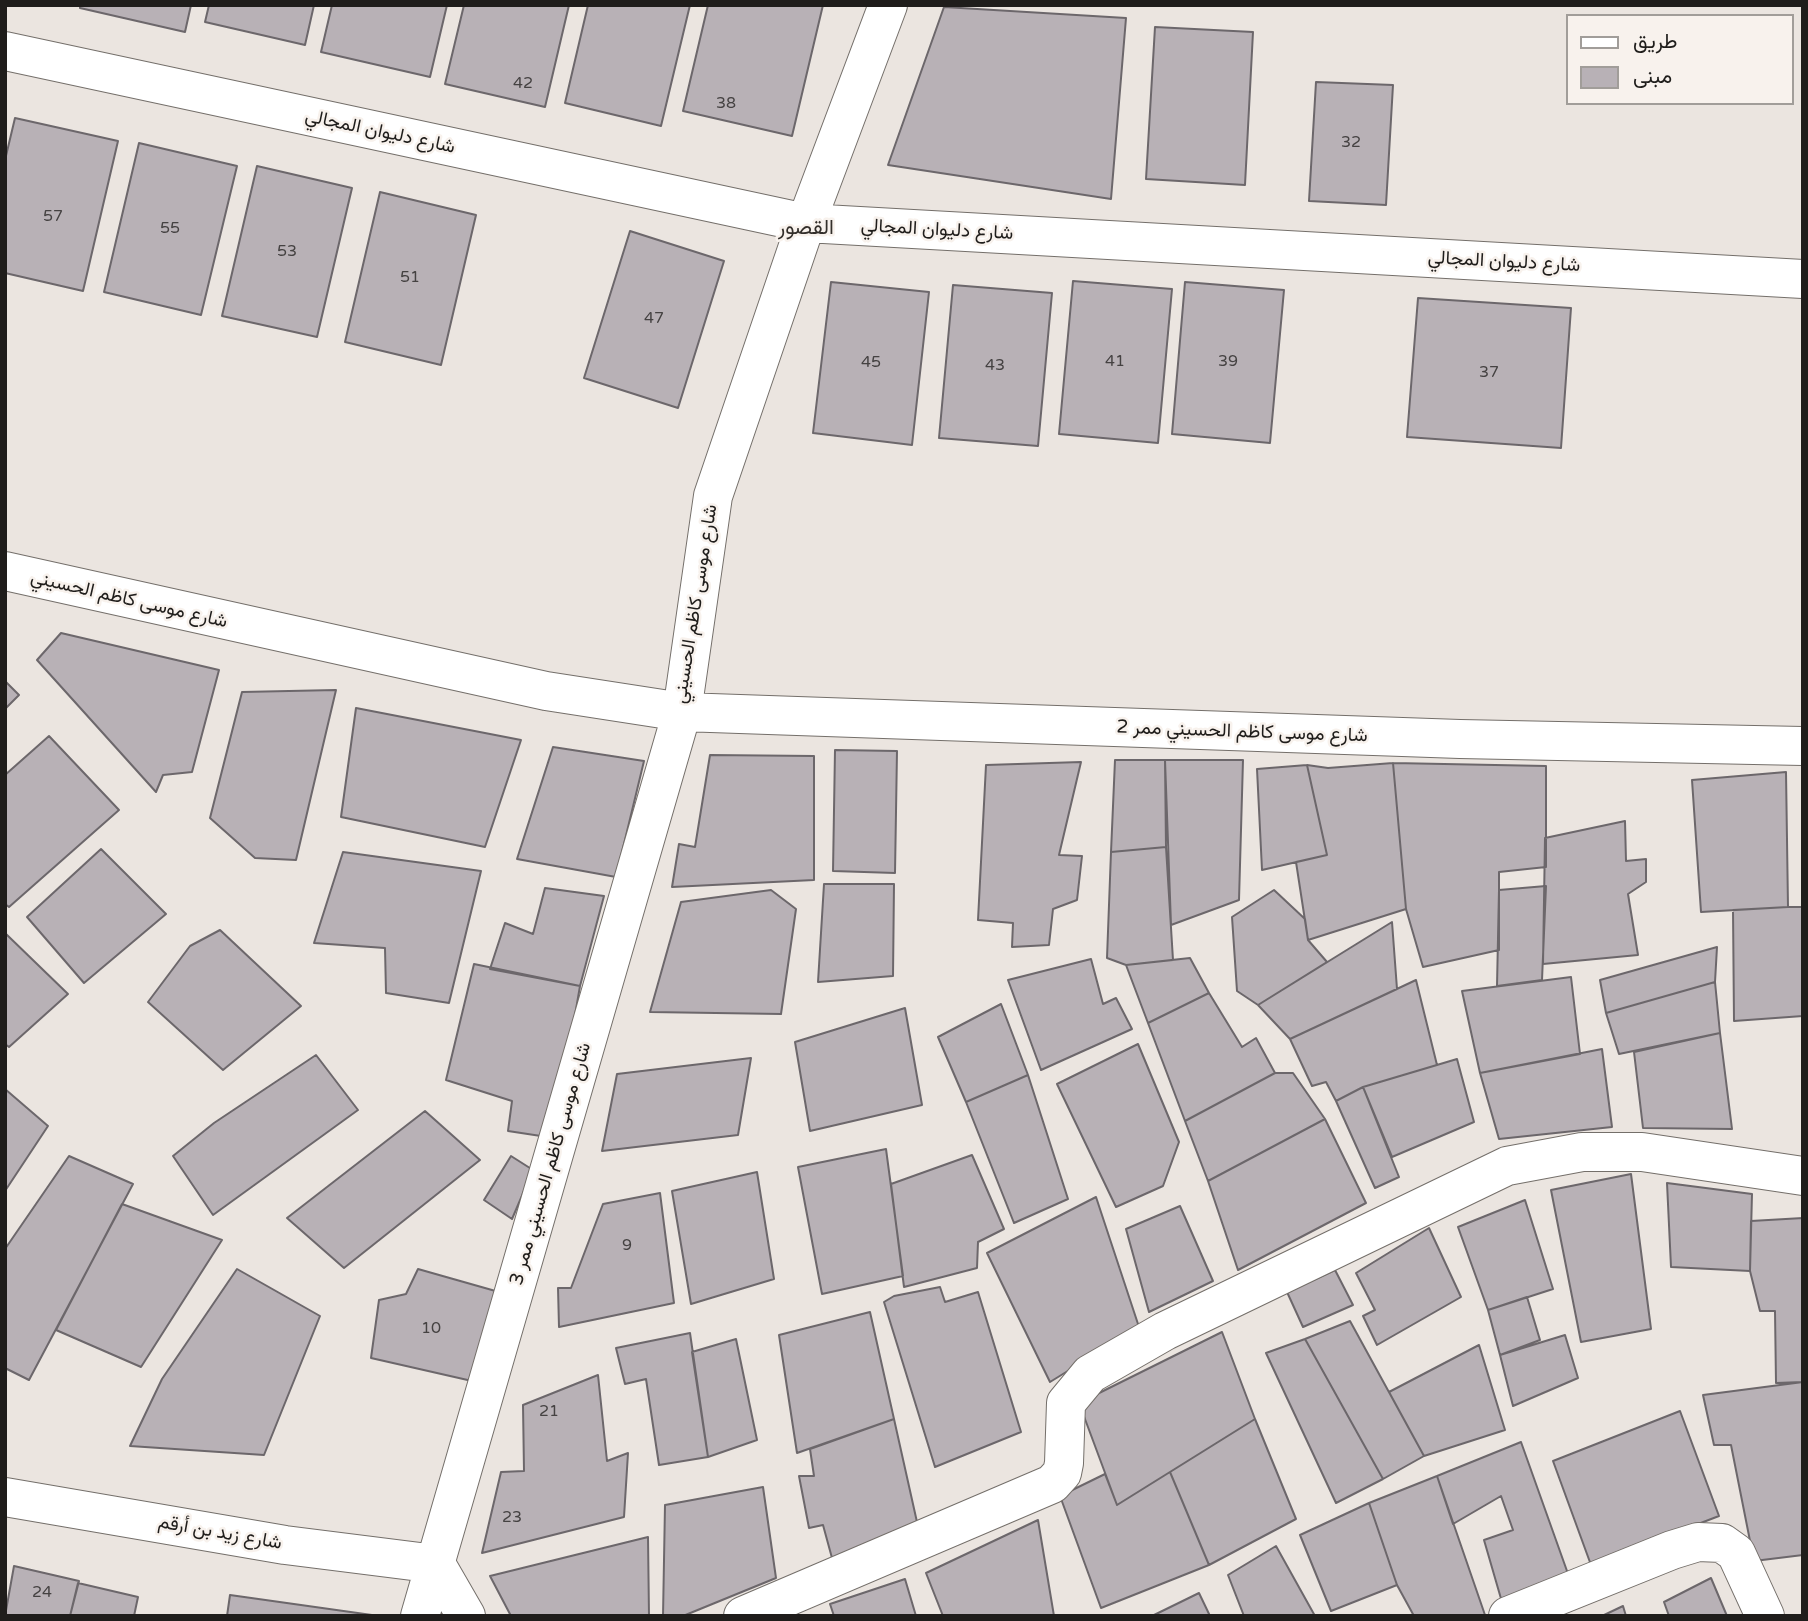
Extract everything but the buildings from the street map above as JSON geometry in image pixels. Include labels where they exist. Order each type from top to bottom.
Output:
[{"type":"street","name":"شارع موسى كاظم الحسيني","points":[[5,571],[546,691],[682,712],[713,496],[806,223],[888,5]]},
{"type":"street","name":"شارع دليوان المجالي","points":[[5,51],[806,223],[1803,279]]},
{"type":"street","name":"شارع موسى كاظم الحسيني ممر 2","points":[[682,712],[1460,739],[1803,746]]},
{"type":"street","name":"شارع موسى كاظم الحسيني ممر 3","points":[[420,1616],[682,712]]},
{"type":"street","points":[[743,1616],[1052,1484],[1062,1473],[1064,1463],[1066,1404],[1090,1374],[1166,1331],[1507,1166],[1582,1152],[1642,1152],[1803,1176]]},
{"type":"street","name":"شارع زيد بن أرقم","points":[[5,1497],[285,1545],[436,1564]]},
{"type":"street","points":[[1508,1616],[1672,1549],[1713,1541],[1729,1546],[1736,1553],[1765,1616]]},
{"type":"street","points":[[436,1564],[466,1616]]},
{"type":"district","name":"القصور","points":[[806,228]]}]
